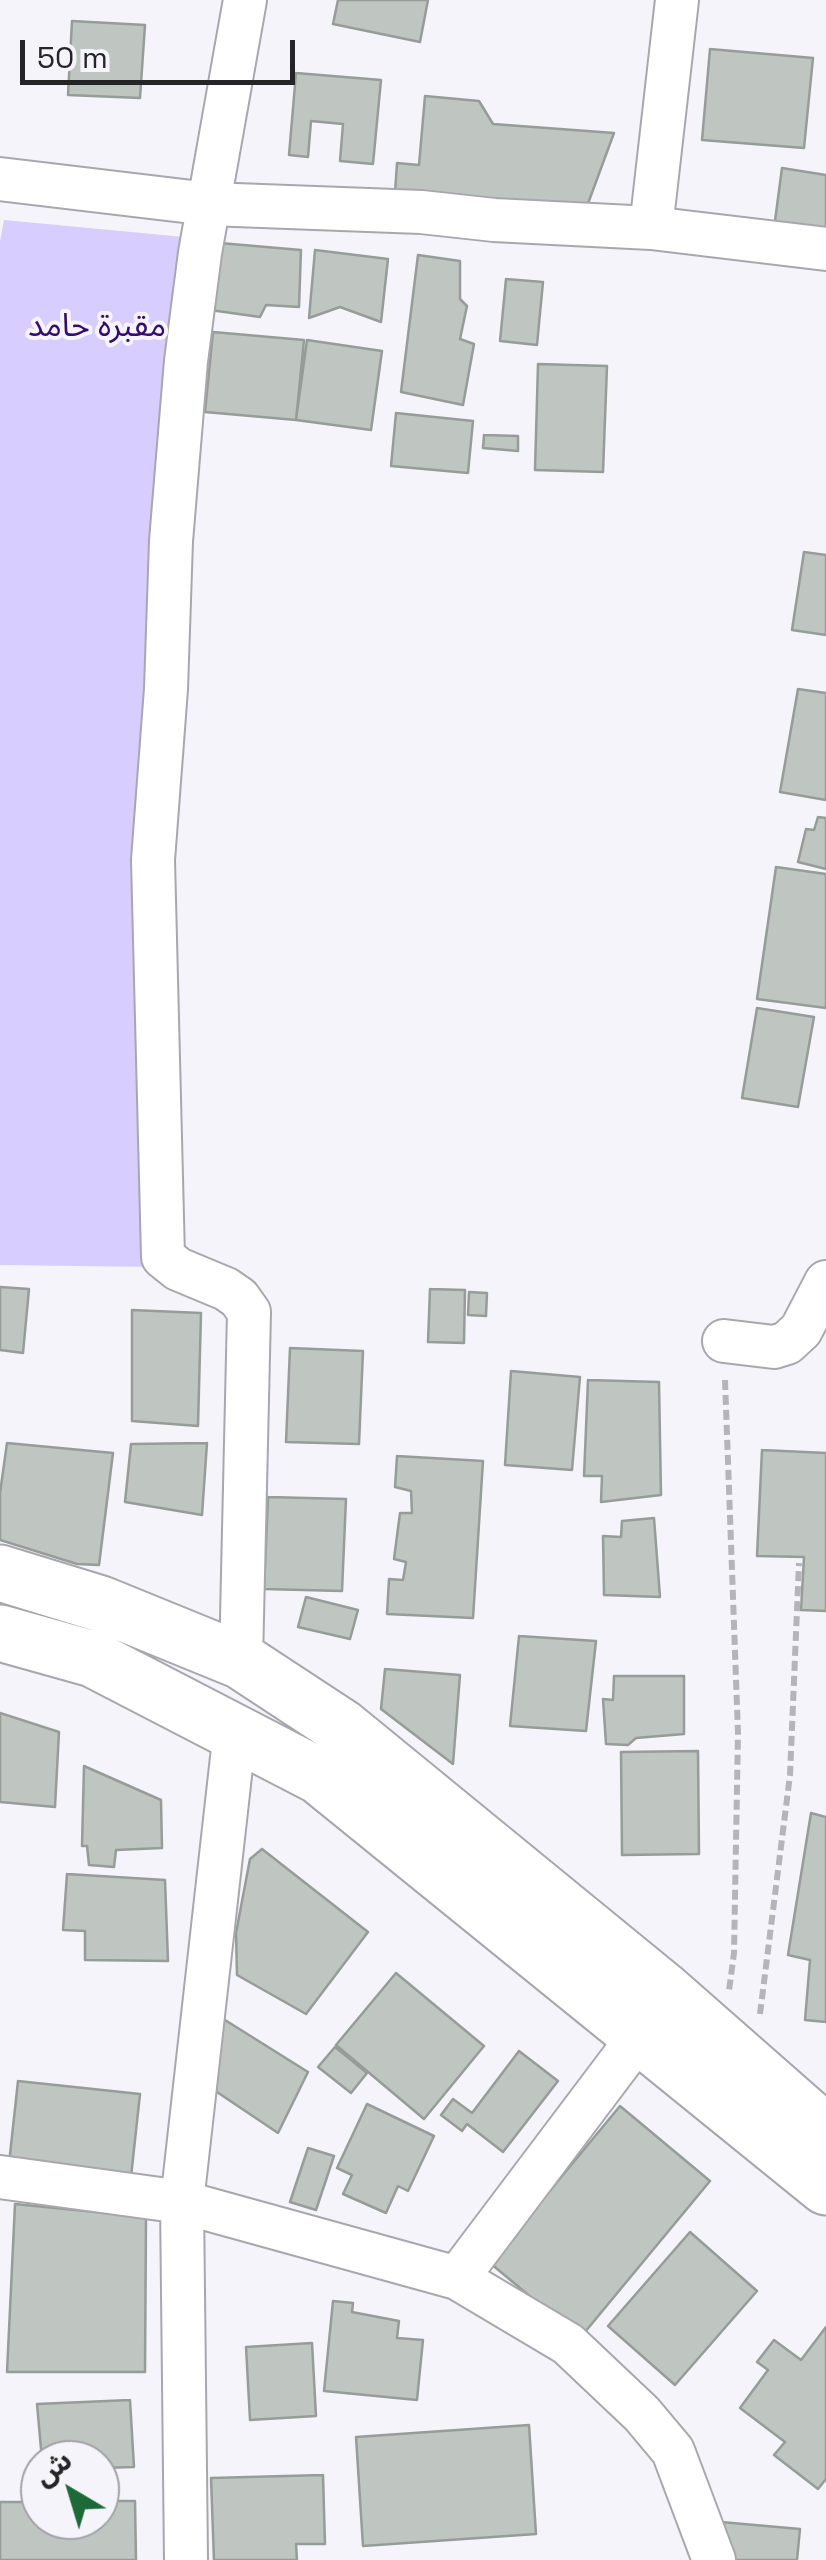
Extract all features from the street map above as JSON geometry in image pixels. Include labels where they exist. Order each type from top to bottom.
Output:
[{"type":"main road","points":[[0,1573],[102,1604],[241,1662],[343,1728],[826,2133]]},
{"type":"main road","points":[[0,1634],[93,1659],[319,1776],[826,2187]]},
{"type":"street","points":[[241,1662],[249,1312],[226,1289],[178,1269],[162,1257],[153,860],[171,541],[192,315],[245,0]]},
{"type":"street","points":[[651,228],[677,0]]},
{"type":"street","points":[[0,179],[210,204],[422,212],[651,228],[826,249]]},
{"type":"street","points":[[724,1342],[774,1347],[787,1343],[801,1330],[826,1282]]},
{"type":"street","points":[[186,2560],[182,2202],[236,1730]]},
{"type":"street","points":[[457,2278],[638,2038]]},
{"type":"street","points":[[0,2177],[182,2202],[457,2278],[568,2344],[642,2414],[673,2451],[714,2560]]},
{"type":"path","points":[[724,1342],[738,1733],[734,1954],[738,2056]]},
{"type":"path","points":[[738,2056],[790,1774],[799,1563]]},
{"type":"green space","name":"مقبرة حامد","points":[[4,220],[205,239],[149,840],[158,1267],[0,1265],[0,242]]},
{"type":"building","points":[[338,0],[428,0],[420,42],[333,24]]},
{"type":"building","points":[[72,21],[145,25],[140,98],[68,95]]},
{"type":"building","points":[[710,49],[813,58],[804,148],[702,140]]},
{"type":"building","points":[[296,73],[381,80],[373,164],[340,161],[343,124],[311,121],[308,157],[289,155]]},
{"type":"building","points":[[425,96],[479,101],[493,124],[614,133],[586,209],[394,208],[397,163],[419,165]]},
{"type":"building","points":[[782,168],[826,175],[826,243],[773,236]]},
{"type":"building","points":[[220,243],[301,250],[299,307],[266,305],[260,317],[210,310]]},
{"type":"building","points":[[315,250],[388,259],[381,322],[340,307],[309,318]]},
{"type":"building","points":[[418,255],[460,261],[460,299],[467,306],[460,339],[474,344],[463,405],[401,392]]},
{"type":"building","points":[[506,279],[543,282],[537,345],[500,341]]},
{"type":"building","points":[[213,332],[304,340],[296,420],[205,412]]},
{"type":"building","points":[[307,340],[382,351],[371,430],[296,420]]},
{"type":"building","points":[[538,364],[607,366],[603,472],[535,470]]},
{"type":"building","points":[[396,413],[473,421],[468,473],[391,466]]},
{"type":"building","points":[[484,435],[518,436],[518,451],[483,448]]},
{"type":"building","points":[[804,552],[826,555],[826,635],[792,630]]},
{"type":"building","points":[[798,689],[826,693],[826,800],[780,792]]},
{"type":"building","points":[[818,817],[826,818],[826,869],[798,862],[806,829],[814,830]]},
{"type":"building","points":[[776,867],[826,874],[826,1008],[757,999]]},
{"type":"building","points":[[757,1008],[814,1017],[798,1107],[742,1098]]},
{"type":"building","points":[[0,1287],[29,1289],[23,1353],[0,1350]]},
{"type":"building","points":[[430,1289],[465,1290],[464,1343],[428,1342]]},
{"type":"building","points":[[469,1292],[487,1293],[486,1316],[468,1315]]},
{"type":"building","points":[[132,1310],[201,1313],[198,1426],[132,1421]]},
{"type":"building","points":[[290,1348],[363,1351],[359,1444],[286,1442]]},
{"type":"building","points":[[511,1371],[580,1377],[572,1470],[505,1465]]},
{"type":"building","points":[[588,1380],[659,1382],[661,1495],[601,1502],[602,1476],[584,1476]]},
{"type":"building","points":[[7,1443],[113,1453],[99,1565],[77,1564],[0,1540],[0,1493]]},
{"type":"building","points":[[207,1443],[202,1515],[125,1502],[131,1444]]},
{"type":"building","points":[[762,1450],[826,1453],[826,1611],[801,1610],[804,1557],[757,1556]]},
{"type":"building","points":[[397,1456],[483,1461],[473,1618],[387,1614],[389,1579],[403,1580],[406,1562],[394,1559],[400,1513],[412,1513],[411,1491],[395,1487]]},
{"type":"building","points":[[268,1497],[346,1499],[342,1591],[264,1589]]},
{"type":"building","points":[[654,1518],[660,1597],[604,1595],[603,1536],[621,1537],[622,1521]]},
{"type":"building","points":[[306,1597],[358,1610],[350,1639],[298,1627]]},
{"type":"building","points":[[519,1636],[596,1641],[586,1731],[510,1726]]},
{"type":"building","points":[[385,1669],[460,1675],[453,1764],[381,1709]]},
{"type":"building","points":[[614,1676],[684,1676],[684,1734],[636,1738],[628,1745],[606,1744],[603,1699],[613,1700]]},
{"type":"building","points":[[0,1713],[59,1732],[55,1807],[0,1802]]},
{"type":"building","points":[[698,1751],[699,1854],[622,1855],[621,1752]]},
{"type":"building","points":[[84,1766],[161,1800],[162,1848],[116,1850],[114,1867],[89,1865],[87,1846],[82,1846]]},
{"type":"building","points":[[811,1813],[826,1817],[826,2022],[805,2020],[810,1960],[788,1955]]},
{"type":"building","points":[[262,1849],[368,1932],[306,2014],[237,1975],[236,1933],[250,1859]]},
{"type":"building","points":[[67,1874],[165,1880],[168,1961],[85,1960],[85,1931],[63,1930]]},
{"type":"building","points":[[396,1973],[484,2046],[424,2119],[336,2045]]},
{"type":"building","points":[[217,2015],[308,2072],[278,2133],[205,2084]]},
{"type":"building","points":[[335,2047],[367,2073],[351,2093],[318,2067]]},
{"type":"building","points":[[519,2051],[558,2081],[503,2152],[467,2124],[462,2131],[441,2115],[453,2099],[472,2113]]},
{"type":"building","points":[[18,2081],[140,2094],[130,2186],[8,2173]]},
{"type":"building","points":[[367,2104],[434,2136],[408,2191],[398,2186],[386,2213],[343,2194],[352,2175],[337,2168]]},
{"type":"building","points":[[620,2106],[710,2181],[580,2338],[490,2263]]},
{"type":"building","points":[[308,2148],[334,2156],[316,2210],[290,2202]]},
{"type":"building","points":[[15,2204],[146,2217],[145,2372],[7,2372]]},
{"type":"building","points":[[690,2232],[757,2291],[675,2385],[608,2326]]},
{"type":"building","points":[[333,2301],[353,2303],[352,2312],[399,2321],[397,2338],[423,2340],[417,2400],[324,2391]]},
{"type":"building","points":[[826,2327],[826,2479],[818,2489],[774,2455],[785,2442],[740,2408],[768,2370],[757,2362],[774,2340],[801,2360]]},
{"type":"building","points":[[312,2343],[316,2416],[250,2420],[246,2347]]},
{"type":"building","points":[[130,2400],[134,2467],[120,2467],[120,2440],[40,2440],[37,2404]]},
{"type":"building","points":[[529,2425],[536,2534],[363,2546],[356,2437]]},
{"type":"building","points":[[323,2475],[325,2544],[296,2544],[297,2560],[214,2560],[211,2478]]},
{"type":"building","points":[[120,2501],[135,2501],[136,2560],[0,2560],[0,2502],[20,2502],[20,2540],[120,2540]]},
{"type":"building","points":[[721,2522],[800,2529],[797,2560],[717,2560]]}]
